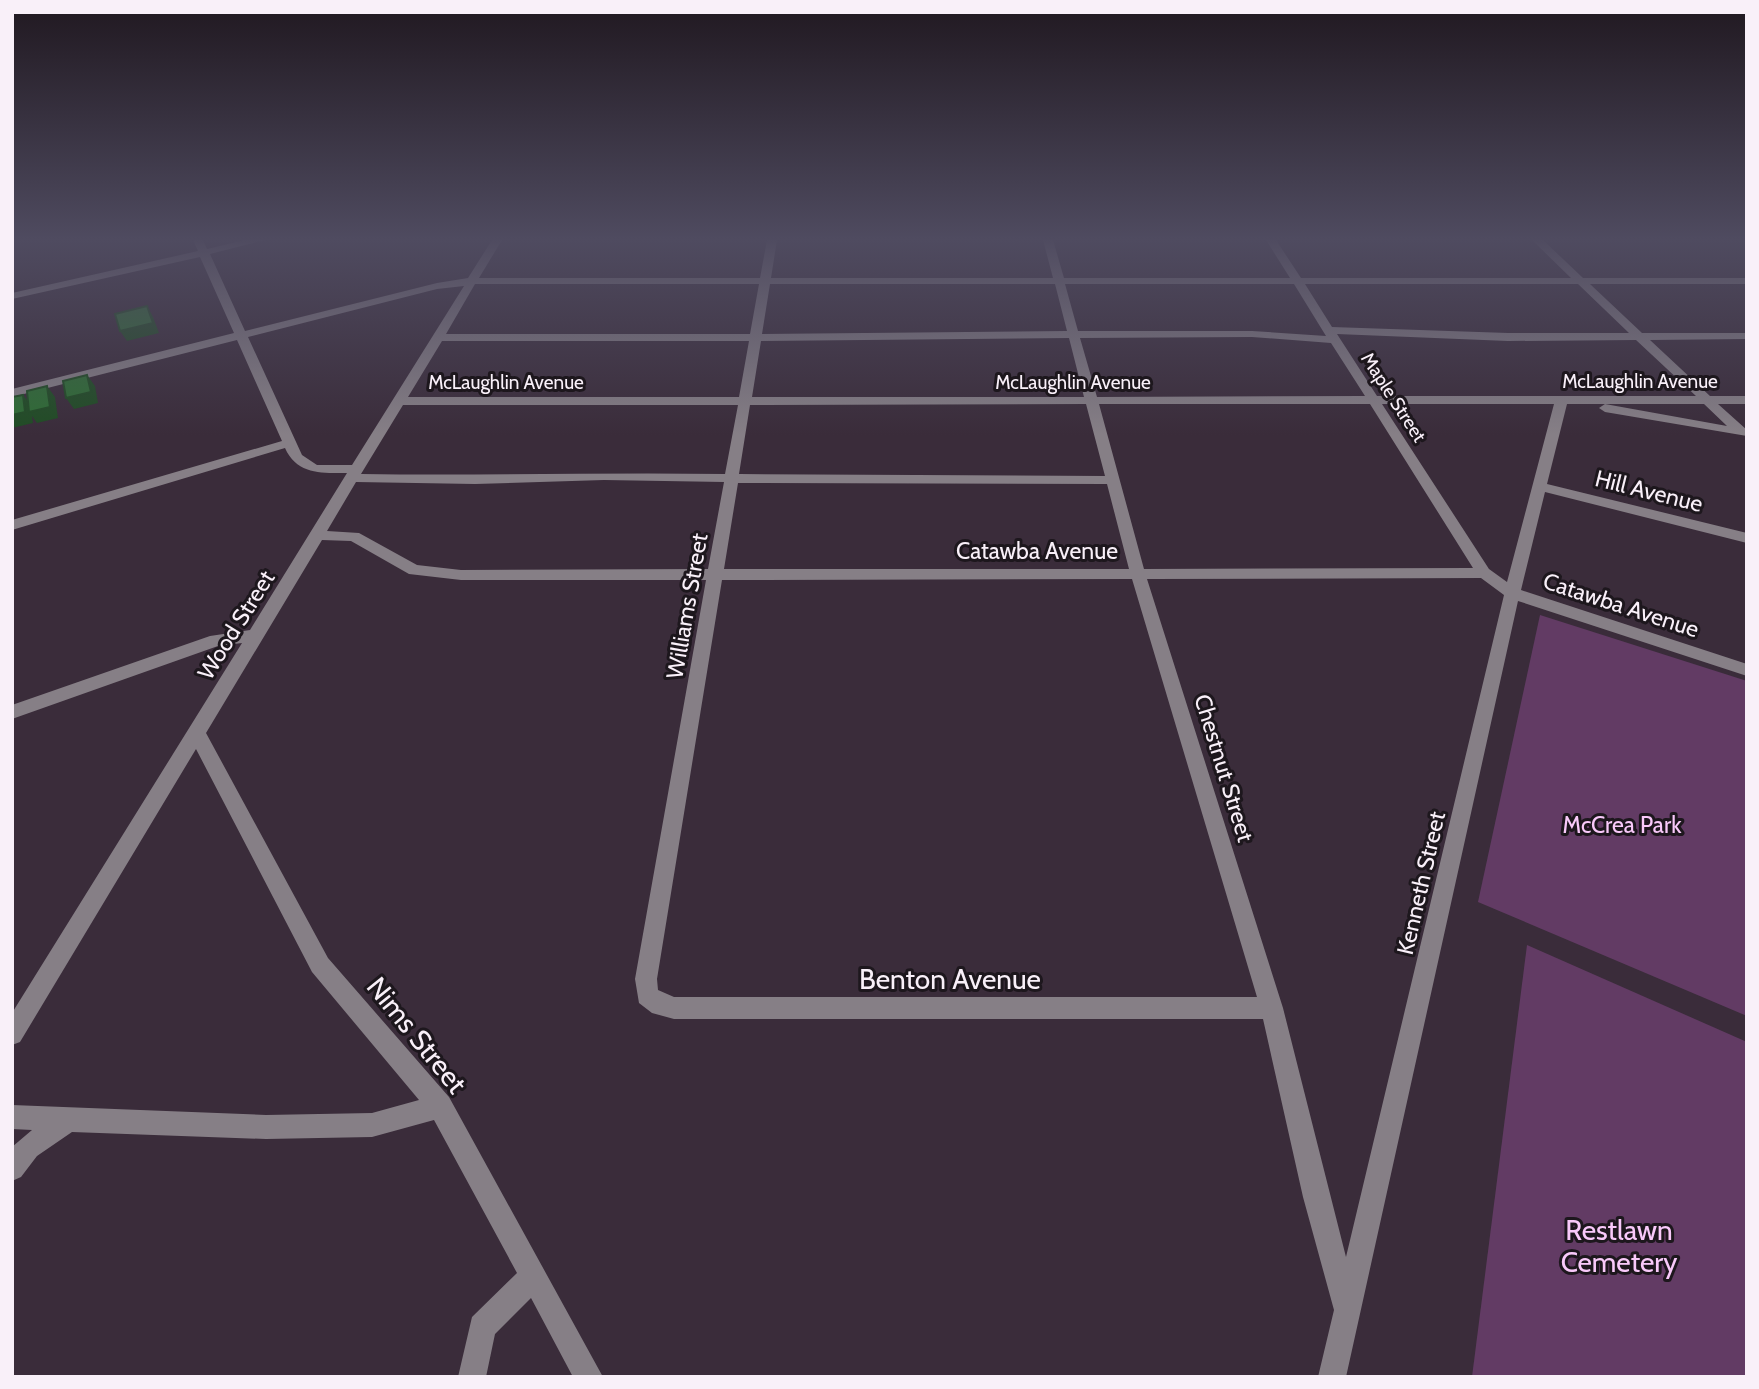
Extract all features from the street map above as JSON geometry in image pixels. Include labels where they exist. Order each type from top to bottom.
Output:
[{"type":"street","points":[[227,305],[289,443],[300,462],[314,469],[355,474],[1112,480]]},
{"type":"street","points":[[12,394],[362,305]]},
{"type":"street","name":"Wood Street","points":[[12,1034],[459,305]]},
{"type":"street","name":"Williams Street","points":[[646,979],[761,305]]},
{"type":"street","name":"Chestnut Street","points":[[1066,305],[1138,573],[1272,1008],[1316,1197],[1348,1312]]},
{"type":"street","name":"Maple Street","points":[[1312,305],[1484,573]]},
{"type":"street","points":[[1606,305],[1705,400],[1744,433]]},
{"type":"street","points":[[439,337],[1252,334],[1747,336]]},
{"type":"street","name":"McLaughlin Avenue","points":[[399,401],[1747,400]]},
{"type":"street","points":[[1564,401],[1744,433]]},
{"type":"street","name":"Kenneth Street","points":[[1332,1377],[1512,593],[1564,401]]},
{"type":"street","points":[[12,525],[289,443]]},
{"type":"street","name":"Hill Avenue","points":[[1541,487],[1747,538]]},
{"type":"street","name":"Catawba Avenue","points":[[318,535],[354,536],[414,570],[461,575],[1484,573],[1512,593],[1747,670]]},
{"type":"street","points":[[12,712],[216,640],[256,635]]},
{"type":"street","name":"Nims Street","points":[[197,733],[320,965],[440,1106],[589,1377]]},
{"type":"street","name":"Benton Avenue","points":[[646,979],[647,995],[660,1005],[674,1008],[1272,1008]]},
{"type":"street","points":[[12,1117],[266,1127],[372,1125],[440,1106]]},
{"type":"street","points":[[12,1168],[28,1147],[68,1120]]},
{"type":"street","points":[[472,1377],[482,1327],[534,1276]]},
{"type":"green space","name":"McCrea Park","points":[[1540,615],[1747,681],[1747,1016],[1478,902]]},
{"type":"green space","name":"Restlawn Cemetery","points":[[1527,945],[1747,1042],[1747,1377],[1472,1377]]},
{"type":"building","points":[[147,306],[153,323],[120,331],[115,314]]},
{"type":"building","points":[[87,375],[91,392],[66,398],[63,381]]},
{"type":"building","points":[[47,386],[50,407],[29,412],[27,391]]},
{"type":"building","points":[[23,395],[25,412],[12,415],[12,397]]}]
